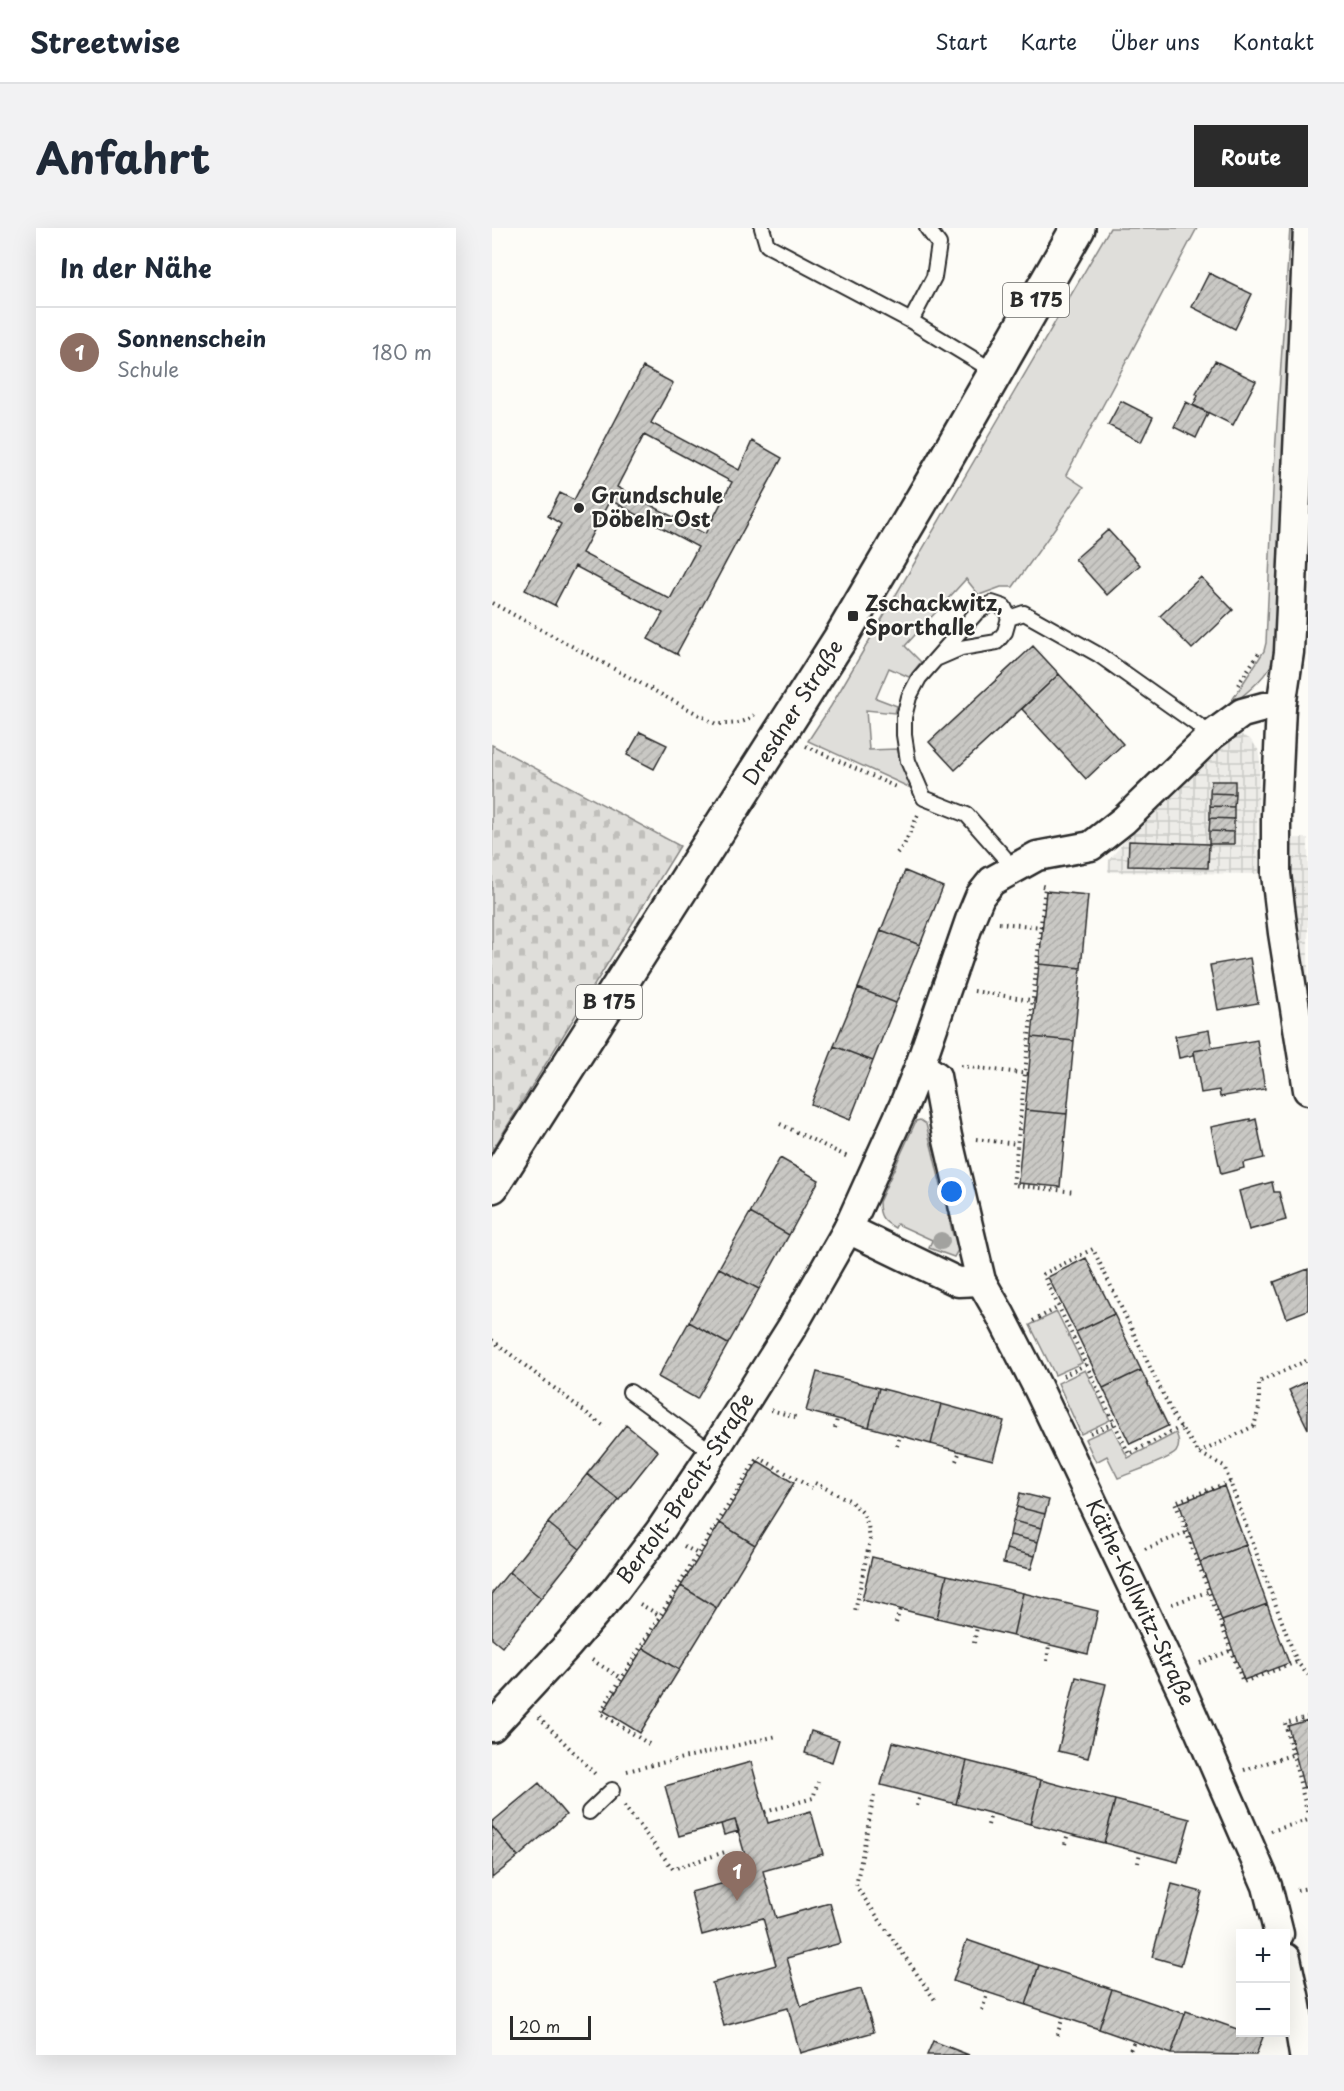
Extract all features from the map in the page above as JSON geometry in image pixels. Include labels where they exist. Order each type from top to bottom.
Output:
[{"type":"main road","name":"Dresdner Straße","points":[[492,1186],[840,639],[1078,228]]},
{"type":"street","points":[[1308,228],[1298,650],[1281,707],[1275,816],[1276,874],[1283,933],[1308,1090]]},
{"type":"street","points":[[981,1281],[958,1282],[848,1229],[921,1064],[946,986],[980,896],[992,881],[1037,856],[1091,846],[1124,820],[1212,735],[1242,713],[1264,707],[1281,707]]},
{"type":"street","name":"Käthe-Kollwitz-Straße","points":[[921,1064],[936,1076],[947,1136],[981,1281],[1038,1388],[1174,1674],[1268,1886],[1279,1929]]},
{"type":"street","name":"Bertolt-Brecht-Straße","points":[[492,1727],[568,1645],[616,1589],[654,1539],[713,1453],[792,1327],[848,1229]]},
{"type":"street","points":[[1290,1977],[1304,2055]]},
{"type":"lane","points":[[762,228],[767,245],[911,321],[995,372]]},
{"type":"lane","points":[[911,321],[934,278],[939,244],[927,228]]},
{"type":"lane","points":[[938,658],[961,648],[997,642],[1005,632],[1009,618],[1004,607],[992,603],[976,612],[919,678],[909,697],[904,717],[904,735],[908,761],[924,798],[967,815],[1014,868]]},
{"type":"lane","points":[[1009,618],[1024,613],[1099,655],[1212,735]]},
{"type":"lane","points":[[630,1392],[713,1453]]},
{"type":"lane","points":[[589,1812],[612,1790]]},
{"type":"path","points":[[492,603],[716,724],[733,724],[749,720],[757,712],[800,743],[839,763],[924,798],[904,845],[897,853]]},
{"type":"path","points":[[1014,868],[1025,881],[1045,887],[1027,1074],[1013,1185],[1075,1192]]},
{"type":"path","points":[[970,920],[1042,927]]},
{"type":"path","points":[[946,986],[1034,1000]]},
{"type":"path","points":[[921,1064],[1027,1074]]},
{"type":"path","points":[[780,1124],[875,1170]]},
{"type":"path","points":[[947,1136],[1017,1144]]},
{"type":"path","points":[[1181,1427],[1129,1454],[1043,1274],[1093,1250],[1181,1427],[1199,1453],[1224,1466],[1297,1662],[1308,1675]]},
{"type":"path","points":[[1033,1321],[1059,1308]]},
{"type":"path","points":[[492,1340],[606,1428]]},
{"type":"path","points":[[1199,1453],[1254,1426],[1259,1408],[1259,1382],[1308,1360]]},
{"type":"path","points":[[771,1410],[799,1418]]},
{"type":"path","points":[[835,1428],[837,1419]]},
{"type":"path","points":[[897,1446],[900,1436]]},
{"type":"path","points":[[956,1461],[960,1451]]},
{"type":"path","points":[[649,1744],[600,1713],[758,1457],[812,1488]]},
{"type":"path","points":[[1230,1482],[1175,1502],[1243,1682],[1297,1662]]},
{"type":"path","points":[[815,1483],[849,1500],[862,1512],[868,1524],[870,1540],[855,1612]]},
{"type":"path","points":[[729,1488],[736,1493]]},
{"type":"path","points":[[1119,1560],[1188,1532]]},
{"type":"path","points":[[686,1547],[698,1554]]},
{"type":"path","points":[[1145,1614],[1210,1591]]},
{"type":"path","points":[[896,1623],[900,1609]]},
{"type":"path","points":[[974,1643],[977,1627]]},
{"type":"path","points":[[568,1645],[622,1678]]},
{"type":"path","points":[[1047,1661],[1049,1645]]},
{"type":"path","points":[[1174,1674],[1232,1650]]},
{"type":"path","points":[[1308,1717],[1285,1723],[1308,1815]]},
{"type":"path","points":[[627,1771],[777,1736]]},
{"type":"path","points":[[562,1740],[612,1790],[673,1869],[728,1851]]},
{"type":"path","points":[[1261,1765],[1294,1755]]},
{"type":"path","points":[[765,1812],[813,1798],[818,1782]]},
{"type":"path","points":[[917,1806],[920,1795]]},
{"type":"path","points":[[874,1796],[856,1886],[935,2000]]},
{"type":"path","points":[[988,1825],[991,1813]]},
{"type":"path","points":[[1247,1838],[1308,1820]]},
{"type":"path","points":[[1065,1844],[1068,1833]]},
{"type":"path","points":[[1138,1863],[1140,1852]]},
{"type":"path","points":[[982,2010],[988,1992]]},
{"type":"path","points":[[1057,2035],[1063,2017]]},
{"type":"path","points":[[1128,2055],[1134,2041]]},
{"type":"shaded area","points":[[1238,733],[1250,739],[1258,749],[1260,761],[1257,830],[1259,874],[1108,872],[1109,860],[1142,820],[1225,736]]},
{"type":"shaded area","points":[[1286,838],[1308,838],[1308,1016],[1293,930]]},
{"type":"green space","points":[[1110,228],[1197,228],[1066,475],[1084,487],[1013,587],[1001,587],[979,595],[966,579],[905,646],[921,662],[909,677],[889,668],[876,698],[897,706],[895,713],[866,710],[869,750],[897,749],[911,788],[808,741],[831,706]]},
{"type":"green space","points":[[1290,228],[1298,228],[1278,652],[1263,677],[1227,708],[1264,651],[1266,643],[1274,469]]},
{"type":"green space","points":[[492,745],[680,846],[492,1151]]},
{"type":"green space","points":[[920,1120],[926,1124],[953,1235],[958,1239],[959,1248],[954,1257],[929,1248],[932,1240],[897,1224],[895,1228],[885,1221],[880,1211],[879,1202],[916,1121]]},
{"type":"green space","points":[[1057,1312],[1082,1363],[1055,1375],[1030,1325]]},
{"type":"green space","points":[[1085,1370],[1110,1420],[1081,1434],[1058,1383]]},
{"type":"green space","points":[[1112,1427],[1128,1458],[1176,1433],[1178,1447],[1176,1452],[1166,1459],[1118,1478],[1107,1456],[1096,1462],[1085,1439]]},
{"type":"building","points":[[1209,273],[1252,294],[1235,329],[1192,307]]},
{"type":"building","points":[[1215,361],[1256,381],[1233,425],[1193,405],[1198,396],[1196,394]]},
{"type":"building","name":"Grundschule Döbeln-Ost","points":[[643,367],[673,383],[651,423],[739,470],[752,441],[782,458],[677,653],[678,655],[648,639],[663,613],[575,566],[556,606],[525,590],[561,524],[548,516],[560,493],[574,500]],"holes":[[[644,435],[732,482],[705,534],[617,487]],[[610,500],[698,547],[670,599],[582,553]]]},
{"type":"building","points":[[1121,401],[1153,417],[1141,442],[1108,425]]},
{"type":"building","points":[[1186,402],[1208,413],[1196,438],[1174,427]]},
{"type":"building","points":[[1108,530],[1140,565],[1107,595],[1075,559]]},
{"type":"building","points":[[1201,577],[1233,610],[1192,649],[1160,616]]},
{"type":"building","points":[[1033,646],[1059,674],[955,770],[929,742]]},
{"type":"building","points":[[1059,674],[1123,744],[1086,779],[1022,709]]},
{"type":"building","points":[[640,732],[667,745],[654,769],[627,755]]},
{"type":"building","points":[[1211,781],[1235,781],[1235,794],[1210,793]]},
{"type":"building","points":[[1210,793],[1235,794],[1234,807],[1210,806]]},
{"type":"building","points":[[1210,806],[1234,807],[1234,819],[1210,818]]},
{"type":"building","points":[[1210,818],[1234,819],[1234,832],[1209,831]]},
{"type":"building","points":[[1209,831],[1234,832],[1234,844],[1209,844]]},
{"type":"building","points":[[1129,841],[1209,844],[1208,868],[1128,866]]},
{"type":"building","points":[[905,871],[943,887],[920,945],[881,930]]},
{"type":"building","points":[[1046,891],[1088,895],[1081,968],[1039,964]]},
{"type":"building","points":[[881,930],[920,945],[896,1003],[858,988]]},
{"type":"building","points":[[1250,958],[1258,1003],[1218,1010],[1210,965]]},
{"type":"building","points":[[1039,964],[1081,968],[1074,1041],[1032,1037]]},
{"type":"building","points":[[858,988],[896,1003],[873,1061],[834,1046]]},
{"type":"building","points":[[1209,1030],[1212,1048],[1194,1051],[1194,1055],[1179,1058],[1175,1036]]},
{"type":"building","points":[[1032,1037],[1074,1041],[1067,1114],[1025,1110]]},
{"type":"building","points":[[1257,1040],[1265,1089],[1220,1097],[1219,1090],[1201,1093],[1194,1051]]},
{"type":"building","points":[[834,1046],[873,1061],[850,1120],[811,1104]]},
{"type":"building","points":[[1025,1110],[1067,1114],[1060,1187],[1018,1183]]},
{"type":"building","points":[[1250,1119],[1250,1121],[1256,1119],[1264,1158],[1243,1163],[1244,1168],[1221,1174],[1211,1127]]},
{"type":"building","points":[[780,1158],[819,1180],[789,1235],[750,1213]]},
{"type":"building","points":[[1272,1182],[1274,1192],[1279,1192],[1286,1220],[1249,1230],[1239,1191]]},
{"type":"building","points":[[750,1213],[789,1235],[759,1289],[719,1268]]},
{"type":"building","points":[[1086,1258],[1114,1314],[1076,1332],[1048,1277]]},
{"type":"building","points":[[719,1268],[759,1289],[728,1344],[689,1322]]},
{"type":"building","points":[[1308,1269],[1308,1310],[1287,1318],[1274,1282]]},
{"type":"building","points":[[1114,1314],[1141,1370],[1103,1388],[1076,1332]]},
{"type":"building","points":[[689,1322],[728,1344],[697,1399],[658,1377]]},
{"type":"building","points":[[1141,1370],[1168,1426],[1130,1444],[1103,1388]]},
{"type":"building","points":[[817,1372],[879,1388],[869,1427],[806,1411]]},
{"type":"building","points":[[1308,1381],[1308,1429],[1289,1390]]},
{"type":"building","points":[[879,1388],[941,1404],[931,1444],[869,1427]]},
{"type":"building","points":[[941,1404],[1004,1421],[993,1460],[931,1444]]},
{"type":"building","points":[[626,1425],[658,1451],[619,1500],[587,1474]]},
{"type":"building","points":[[758,1461],[794,1483],[755,1545],[720,1523]]},
{"type":"building","points":[[587,1474],[619,1500],[580,1549],[548,1523]]},
{"type":"building","points":[[1224,1486],[1246,1545],[1200,1562],[1179,1503]]},
{"type":"building","points":[[1020,1493],[1049,1500],[1045,1514],[1017,1507]]},
{"type":"building","points":[[1017,1507],[1045,1514],[1042,1528],[1013,1521]]},
{"type":"building","points":[[1013,1521],[1042,1528],[1038,1542],[1010,1535]]},
{"type":"building","points":[[548,1523],[580,1549],[541,1598],[509,1572]]},
{"type":"building","points":[[720,1523],[755,1545],[717,1608],[681,1586]]},
{"type":"building","points":[[1010,1535],[1038,1542],[1035,1556],[1006,1549]]},
{"type":"building","points":[[1246,1545],[1267,1604],[1222,1621],[1200,1562]]},
{"type":"building","points":[[1006,1549],[1035,1556],[1031,1569],[1003,1563]]},
{"type":"building","points":[[872,1557],[947,1575],[937,1618],[862,1600]]},
{"type":"building","points":[[509,1572],[541,1598],[502,1647],[492,1639],[492,1593]]},
{"type":"building","points":[[947,1575],[1023,1593],[1013,1636],[937,1618]]},
{"type":"building","points":[[681,1586],[717,1608],[679,1670],[643,1648]]},
{"type":"building","points":[[1023,1593],[1098,1611],[1088,1654],[1013,1636]]},
{"type":"building","points":[[1267,1604],[1289,1663],[1244,1680],[1222,1621]]},
{"type":"building","points":[[643,1648],[679,1670],[640,1733],[604,1711]]},
{"type":"building","points":[[1076,1677],[1106,1684],[1088,1758],[1058,1751]]},
{"type":"building","points":[[1308,1720],[1308,1786],[1304,1788],[1288,1726]]},
{"type":"building","points":[[811,1731],[839,1740],[832,1762],[805,1753]]},
{"type":"building","points":[[893,1742],[967,1761],[956,1804],[881,1785]]},
{"type":"building","points":[[967,1761],[1041,1780],[1030,1824],[956,1804]]},
{"type":"building","points":[[751,1762],[768,1823],[811,1811],[823,1854],[763,1871],[776,1918],[830,1903],[841,1943],[787,1958],[801,2006],[861,1989],[874,2032],[800,2053],[788,2008],[724,2026],[712,1983],[776,1965],[763,1918],[702,1935],[691,1892],[751,1876],[735,1820],[679,1836],[665,1786]]},
{"type":"building","points":[[1041,1780],[1115,1800],[1104,1843],[1030,1824]]},
{"type":"building","points":[[539,1783],[566,1815],[518,1857],[492,1826],[492,1822]]},
{"type":"building","points":[[1115,1800],[1190,1819],[1178,1862],[1104,1843]]},
{"type":"building","points":[[735,1820],[739,1831],[724,1835],[721,1824]]},
{"type":"building","points":[[492,1826],[518,1857],[492,1878]]},
{"type":"building","points":[[1172,1884],[1202,1892],[1181,1965],[1152,1957]]},
{"type":"building","points":[[967,1940],[1039,1965],[1026,2005],[953,1981]]},
{"type":"building","points":[[1039,1965],[1112,1989],[1099,2029],[1026,2005]]},
{"type":"building","points":[[1112,1989],[1185,2014],[1171,2054],[1099,2029]]},
{"type":"building","points":[[1186,2011],[1236,2029],[1236,2037],[1263,2037],[1256,2055],[1171,2054]]},
{"type":"building","points":[[933,2041],[969,2055],[927,2055]]},
{"type":"place","name":"Grundschule Döbeln-Ost","points":[[579,508]]},
{"type":"place","name":"Zschackwitz, Sporthalle","points":[[853,616]]},
{"type":"place","name":"Sonnenschein","points":[[737,1901]]}]
